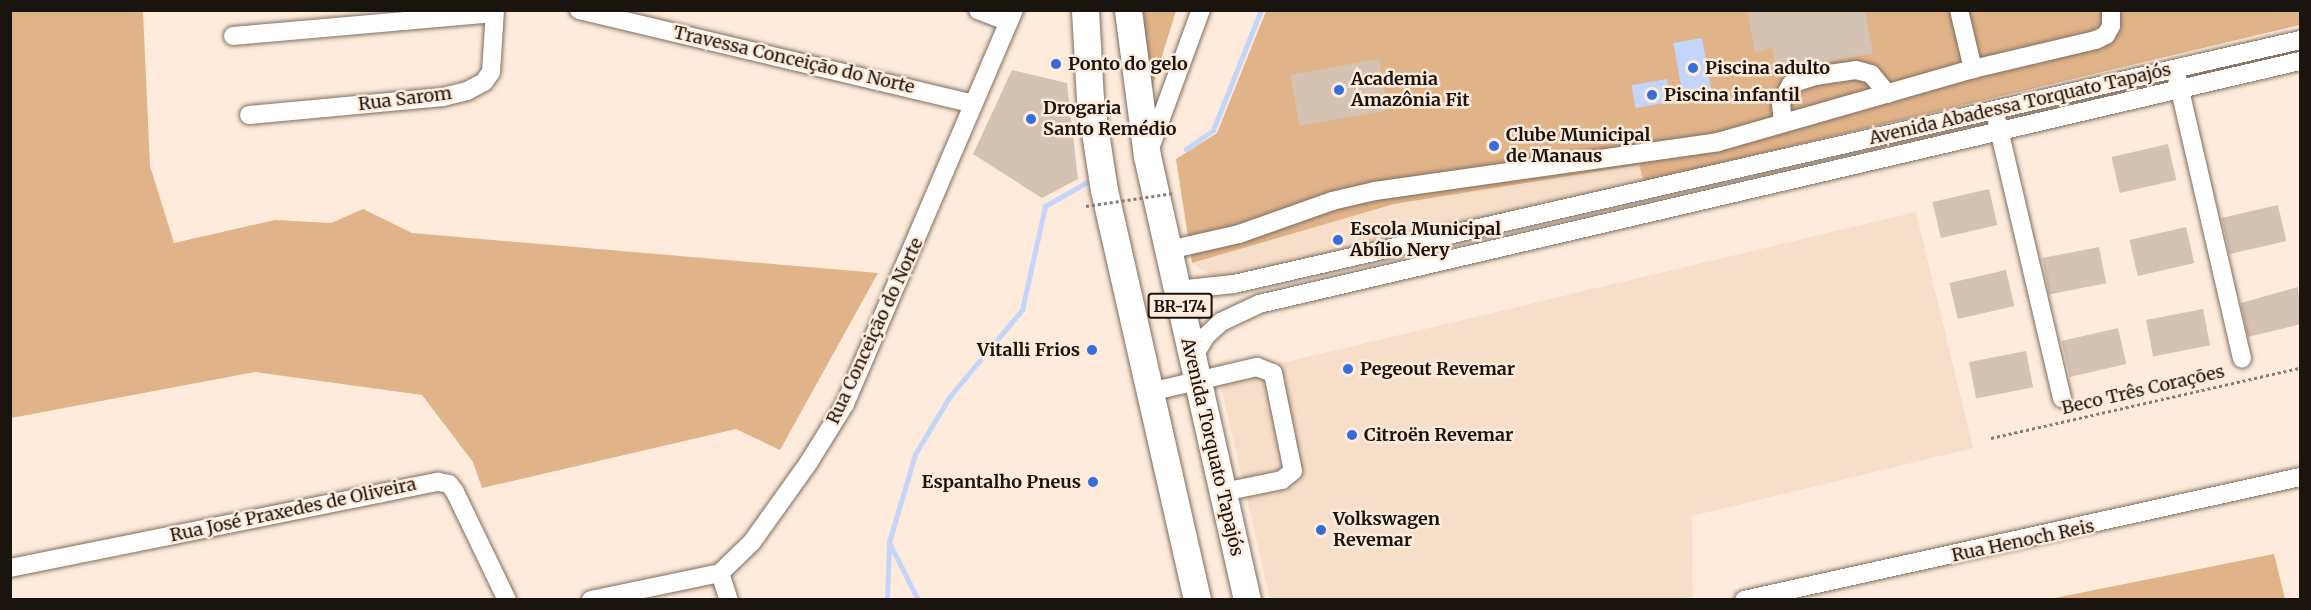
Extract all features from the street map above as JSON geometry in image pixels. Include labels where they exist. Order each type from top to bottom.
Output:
[{"type":"highway","name":"BR-174","points":[[1085,10],[1090,100],[1104,190],[1197,600]]},
{"type":"highway","name":"Avenida Torquato Tapajós","points":[[1128,10],[1147,156],[1247,600]]},
{"type":"street","name":"Travessa Conceição do Norte","points":[[579,10],[973,104]]},
{"type":"street","points":[[978,10],[1011,16]]},
{"type":"street","points":[[1147,156],[1201,10]]},
{"type":"street","points":[[1959,10],[1973,69]]},
{"type":"street","points":[[1169,250],[1239,234],[1332,201],[1376,191],[1718,141],[1973,69],[2096,40],[2106,35],[2111,26],[2112,10]]},
{"type":"street","points":[[234,36],[494,12]]},
{"type":"street","name":"Rua Sarom","points":[[249,115],[443,97],[467,91],[484,82],[491,72],[494,12]]},
{"type":"street","name":"Rua Conceição do Norte","points":[[720,573],[752,542],[845,404],[1011,16]]},
{"type":"street","name":"Avenida Abadessa Torquato Tapajós","points":[[1177,290],[1234,284],[2301,40]]},
{"type":"street","name":"Avenida Abadessa Torquato Tapajós","points":[[1194,370],[1206,336],[1240,311],[1745,190],[2301,61]]},
{"type":"street","points":[[2175,69],[2242,359]]},
{"type":"street","points":[[1783,123],[1781,103],[1791,84],[1815,76],[1856,70],[1871,74],[1888,94]]},
{"type":"street","points":[[1995,110],[2062,399]]},
{"type":"street","points":[[1740,168],[1745,190]]},
{"type":"street","points":[[1546,213],[1551,236]]},
{"type":"street","points":[[1357,256],[1364,280]]},
{"type":"street","points":[[1150,392],[1194,370],[1257,367],[1266,368],[1277,379],[1293,471],[1282,480],[1223,492]]},
{"type":"street","name":"Rua Henoch Reis","points":[[1744,600],[2301,477]]},
{"type":"street","name":"Rua José Praxedes de Oliveira","points":[[10,568],[438,482],[448,484],[455,492],[507,600]]},
{"type":"street","points":[[591,600],[720,573],[729,600]]},
{"type":"path","points":[[1086,206],[1174,192]]},
{"type":"path","name":"Beco Três Corações","points":[[1991,438],[2301,369]]},
{"type":"shaded area","points":[[11,10],[143,11],[150,166],[174,243],[275,220],[331,223],[363,209],[412,233],[878,273],[780,450],[736,429],[482,488],[473,462],[422,395],[255,372],[11,418]]},
{"type":"shaded area","points":[[1140,11],[1176,11],[1149,98]]},
{"type":"shaded area","name":"Clube Municipal de Manaus","points":[[1266,11],[2300,11],[2300,25],[1644,181],[1639,165],[1394,204],[1192,263],[1176,159],[1217,133]]},
{"type":"shaded area","name":"Escola Municipal Abílio Nery","points":[[1639,165],[1644,181],[1228,287],[1192,263],[1394,204]]},
{"type":"shaded area","points":[[1916,212],[1973,448],[1692,516],[1693,598],[1270,599],[1219,378]]},
{"type":"shaded area","points":[[2274,554],[2285,599],[2050,599]]},
{"type":"water","name":"Piscina adulto","points":[[1702,38],[1712,94],[1683,99],[1673,43]]},
{"type":"water","name":"Piscina infantil","points":[[1667,79],[1671,102],[1636,108],[1632,85]]},
{"type":"building","points":[[1747,10],[1865,10],[1873,53],[1777,73],[1772,48],[1755,53]]},
{"type":"building","name":"Academia Amazônia Fit","points":[[1379,59],[1388,110],[1299,126],[1290,75]]},
{"type":"building","name":"Drogaria Santo Remédio","points":[[1012,70],[1067,83],[1078,179],[1042,198],[973,154]]},
{"type":"building","points":[[2168,144],[2176,180],[2120,193],[2111,157]]},
{"type":"building","points":[[1989,189],[1997,225],[1941,238],[1932,202]]},
{"type":"building","points":[[2278,205],[2286,241],[2230,254],[2221,218]]},
{"type":"building","points":[[2186,227],[2194,263],[2138,276],[2129,240]]},
{"type":"building","points":[[2099,247],[2106,283],[2049,294],[2042,258]]},
{"type":"building","points":[[2006,270],[2014,306],[1958,319],[1949,283]]},
{"type":"building","points":[[2298,287],[2301,324],[2248,337],[2241,303]]},
{"type":"building","points":[[2203,309],[2210,345],[2153,356],[2146,320]]},
{"type":"building","points":[[2118,328],[2126,364],[2070,377],[2061,341]]},
{"type":"building","points":[[2026,351],[2033,387],[1976,398],[1969,362]]},
{"type":"waterway","points":[[1186,149],[1213,130],[1261,10]]},
{"type":"waterway","points":[[887,600],[889,542],[915,454],[950,396],[1022,310],[1045,206],[1087,182]]},
{"type":"waterway","points":[[890,544],[918,600]]},
{"type":"place","name":"Ponto do gelo","points":[[1056,64]]},
{"type":"place","name":"Piscina adulto","points":[[1693,68]]},
{"type":"place","name":"Academia Amazônia Fit","points":[[1339,90]]},
{"type":"place","name":"Piscina infantil","points":[[1652,95]]},
{"type":"place","name":"Drogaria Santo Remédio","points":[[1031,119]]},
{"type":"place","name":"Clube Municipal de Manaus","points":[[1494,146]]},
{"type":"place","name":"Escola Municipal Abílio Nery","points":[[1338,240]]},
{"type":"place","name":"Vitalli Frios","points":[[1092,350]]},
{"type":"place","name":"Pegeout Revemar","points":[[1348,369]]},
{"type":"place","name":"Citroën Revemar","points":[[1352,435]]},
{"type":"place","name":"Espantalho Pneus","points":[[1093,482]]},
{"type":"place","name":"Volkswagen Revemar","points":[[1321,530]]}]
